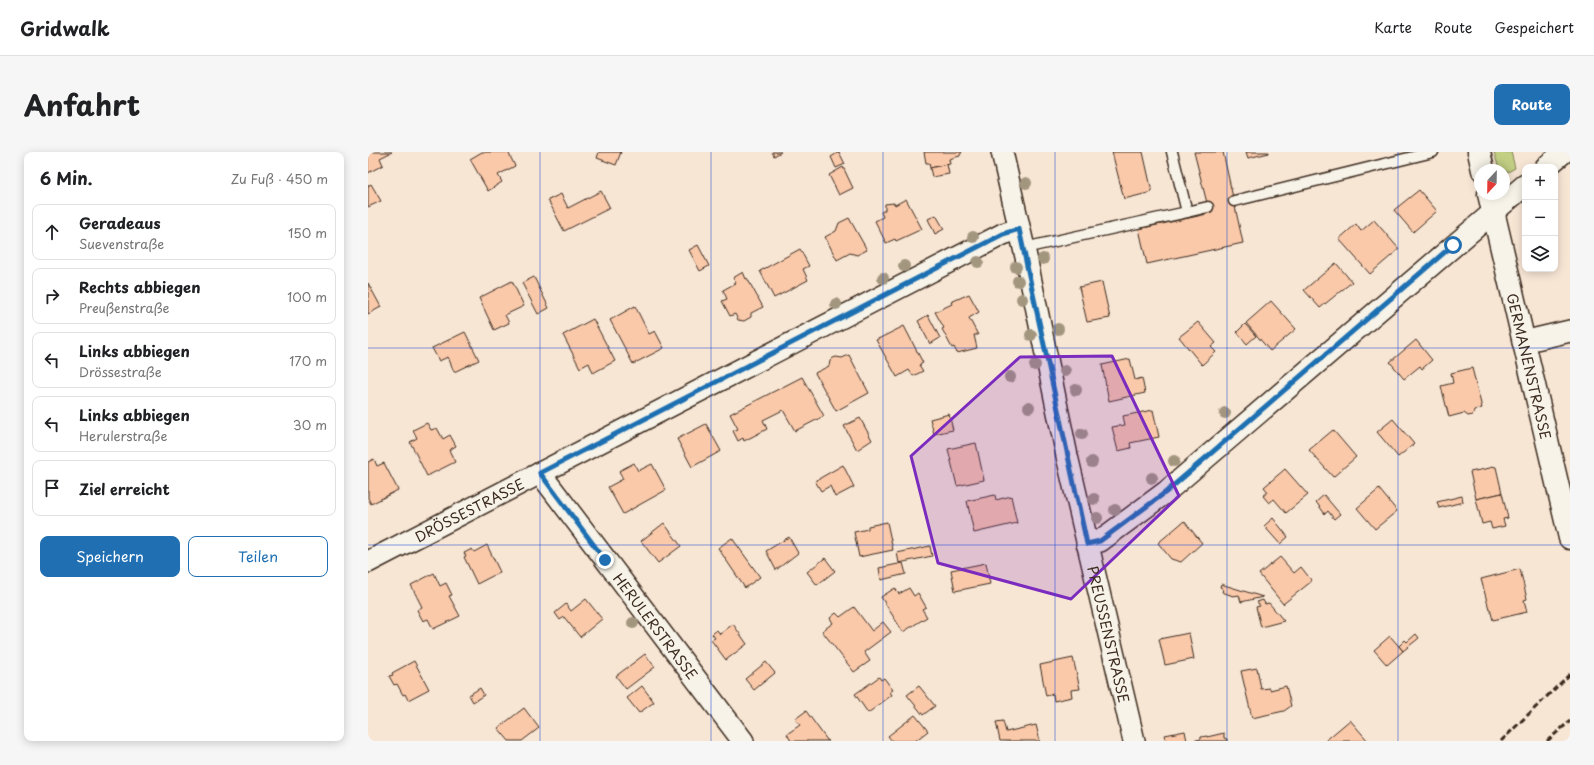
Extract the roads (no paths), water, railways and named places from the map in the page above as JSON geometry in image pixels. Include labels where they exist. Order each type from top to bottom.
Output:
[{"type":"street","name":"PREUSSENSTRASSE","points":[[1002,152],[1087,544],[1134,741]]},
{"type":"street","points":[[1479,152],[1482,164]]},
{"type":"street","points":[[1550,164],[1564,152]]},
{"type":"street","points":[[1087,544],[1100,541],[1166,492],[1491,203],[1522,187]]},
{"type":"street","name":"GERMANENSTRASSE","points":[[1491,203],[1570,538]]},
{"type":"street","name":"DRÖSSESTRASSE","points":[[368,562],[1003,234],[1022,239]]},
{"type":"street","points":[[1523,342],[1570,331]]},
{"type":"street","name":"HERULERSTRASSE","points":[[540,473],[743,741]]},
{"type":"lane","points":[[1172,152],[1187,212]]},
{"type":"lane","points":[[1234,201],[1433,152]]},
{"type":"lane","points":[[1022,239],[1187,212],[1208,207]]},
{"type":"railway","points":[[1501,741],[1570,674]]},
{"type":"railway","points":[[1547,741],[1570,721]]}]
